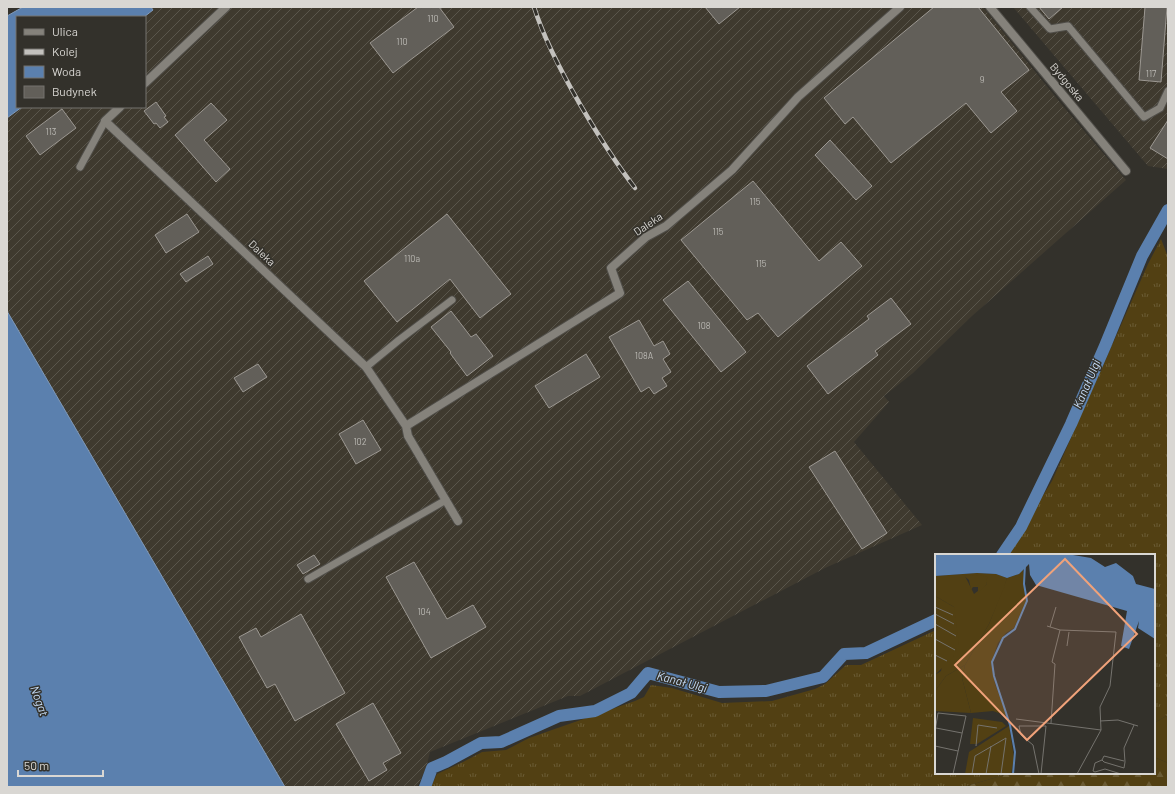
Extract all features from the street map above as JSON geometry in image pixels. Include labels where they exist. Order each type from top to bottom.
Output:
[{"type":"street","points":[[146,82],[226,7]]},
{"type":"street","name":"Daleka","points":[[406,426],[620,293],[611,268],[646,237],[666,226],[732,170],[798,97],[900,7]]},
{"type":"street","name":"Bydgoska","points":[[990,7],[1126,171]]},
{"type":"street","points":[[105,121],[119,108]]},
{"type":"street","name":"Daleka","points":[[105,121],[366,367],[406,426],[408,436],[458,521]]},
{"type":"lane","points":[[1030,7],[1050,29],[1068,26],[1144,117],[1160,108],[1168,91]]},
{"type":"lane","points":[[80,167],[105,121]]},
{"type":"lane","points":[[366,367],[452,300]]},
{"type":"lane","points":[[308,578],[446,500]]},
{"type":"shaded area","points":[[151,7],[983,7],[1062,105],[1126,180],[972,316],[913,373],[884,396],[889,402],[854,442],[922,525],[825,568],[580,696],[568,696],[430,752],[426,768],[417,787],[285,787],[7,311],[7,118],[21,108],[146,108],[145,16],[153,10]]},
{"type":"shaded area","points":[[1013,7],[1168,7],[1168,169],[1148,166]]},
{"type":"green space","points":[[1161,239],[1168,257],[1168,715],[1155,722],[1155,554],[1007,554],[1052,481],[1148,264]]},
{"type":"green space","points":[[935,630],[935,774],[1008,774],[963,787],[431,787],[437,774],[482,752],[506,750],[529,738],[635,701],[644,697],[651,685],[672,688],[722,703],[772,701],[815,689],[825,684],[846,665],[861,665]]},
{"type":"green space","points":[[1168,715],[1168,763],[1155,757],[1155,722]]},
{"type":"green space","points":[[1155,757],[1168,763],[1168,787],[963,787],[1008,774],[1155,774]]},
{"type":"water","points":[[23,7],[151,7],[153,10],[145,16],[16,16],[16,108],[21,108],[7,118],[7,16]]},
{"type":"water","name":"Nogat","points":[[7,311],[285,787],[7,787]]},
{"type":"building","points":[[418,7],[439,7],[454,27],[393,73],[370,43]]},
{"type":"building","points":[[705,7],[740,7],[719,24]]},
{"type":"building","points":[[934,7],[978,7],[1029,70],[1001,92],[1017,111],[991,133],[966,103],[891,163],[853,117],[845,124],[824,98]]},
{"type":"building","points":[[1039,7],[1063,7],[1049,19]]},
{"type":"building","points":[[1145,7],[1167,7],[1161,82],[1139,80]]},
{"type":"building","points":[[156,102],[166,116],[164,117],[168,122],[160,128],[156,123],[154,124],[144,111]]},
{"type":"building","points":[[211,103],[227,120],[204,140],[230,169],[216,182],[175,135]]},
{"type":"building","points":[[62,109],[76,128],[40,155],[26,136]]},
{"type":"building","points":[[1168,120],[1168,159],[1150,148]]},
{"type":"building","points":[[830,140],[872,186],[856,200],[815,155]]},
{"type":"building","points":[[753,181],[819,261],[841,242],[862,266],[778,337],[758,313],[747,320],[681,240]]},
{"type":"building","points":[[187,214],[199,232],[166,253],[155,235]]},
{"type":"building","points":[[447,214],[511,294],[480,318],[450,279],[397,322],[364,281]]},
{"type":"building","points":[[208,256],[213,264],[186,282],[180,274]]},
{"type":"building","points":[[688,281],[746,352],[721,372],[663,300]]},
{"type":"building","points":[[891,298],[911,324],[875,351],[878,355],[828,394],[807,366],[869,319],[867,316]]},
{"type":"building","points":[[451,311],[471,337],[476,334],[493,356],[467,376],[450,353],[451,352],[431,327]]},
{"type":"building","points":[[639,320],[654,346],[663,341],[670,354],[663,359],[671,372],[662,378],[667,386],[654,394],[649,387],[641,392],[609,337]]},
{"type":"building","points":[[586,354],[600,377],[549,408],[535,386]]},
{"type":"building","points":[[258,364],[267,377],[243,392],[234,378]]},
{"type":"building","points":[[363,420],[381,450],[356,464],[339,434]]},
{"type":"building","points":[[835,451],[887,533],[862,549],[809,467]]},
{"type":"building","points":[[314,555],[320,564],[303,574],[297,565]]},
{"type":"building","points":[[414,562],[447,619],[473,605],[486,627],[431,658],[386,577]]},
{"type":"building","points":[[301,614],[345,693],[295,721],[275,684],[267,688],[239,637],[256,628],[261,637]]},
{"type":"building","points":[[373,703],[401,753],[383,763],[387,770],[369,781],[336,724]]},
{"type":"waterway","name":"Kanał Ulgi","points":[[1003,554],[1021,527],[1071,424],[1142,256],[1168,210]]},
{"type":"waterway","name":"Kanał Ulgi","points":[[425,787],[432,768],[481,743],[501,742],[559,716],[595,711],[631,693],[648,673],[719,692],[766,691],[823,677],[844,654],[866,653],[935,620]]},
{"type":"railway","points":[[534,7],[549,46],[581,106],[600,138],[635,188]]}]
